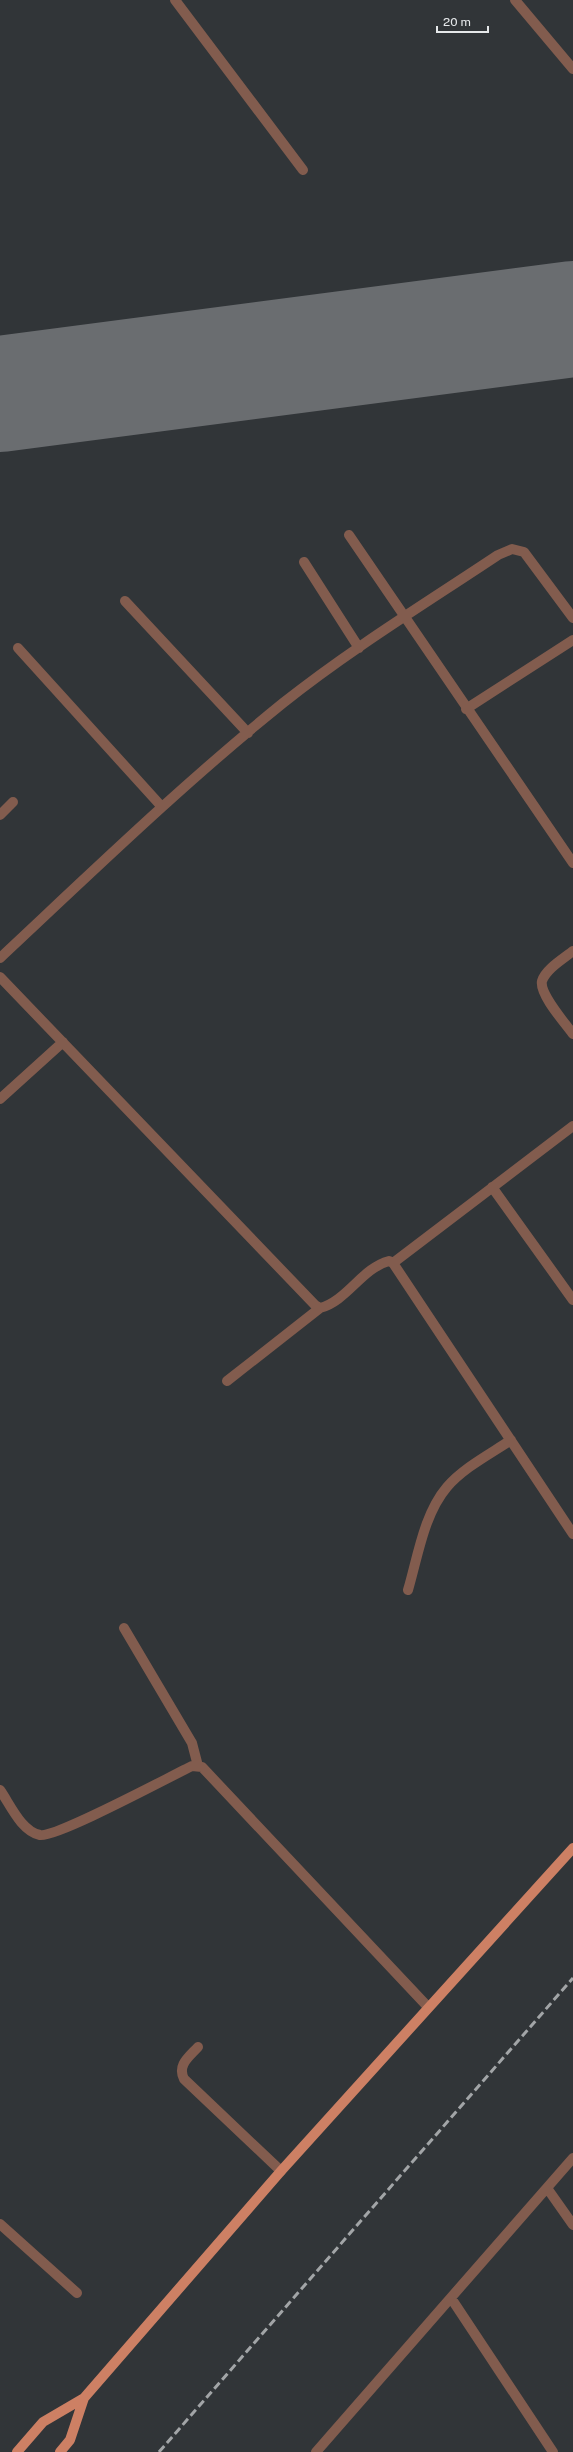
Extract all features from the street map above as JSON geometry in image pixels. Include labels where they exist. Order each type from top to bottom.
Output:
[{"type":"main road","points":[[17,2452],[43,2422],[84,2398],[281,2171],[573,1848]]},
{"type":"main road","points":[[60,2452],[70,2440],[84,2398]]},
{"type":"street","points":[[175,0],[303,170]]},
{"type":"street","points":[[515,0],[573,69]]},
{"type":"street","points":[[348,535],[573,863]]},
{"type":"street","points":[[0,958],[162,807],[284,703],[359,648],[498,555],[512,549],[524,552],[573,618]]},
{"type":"street","points":[[304,562],[359,648]]},
{"type":"street","points":[[125,601],[248,733]]},
{"type":"street","points":[[466,709],[573,640]]},
{"type":"street","points":[[18,648],[162,807]]},
{"type":"street","points":[[0,815],[13,802]]},
{"type":"street","points":[[573,951],[550,970],[542,981],[542,986],[549,1001],[573,1034]]},
{"type":"street","points":[[0,977],[309,1300],[320,1308]]},
{"type":"street","points":[[0,1099],[62,1042]]},
{"type":"street","points":[[393,1263],[573,1126]]},
{"type":"street","points":[[492,1187],[573,1300]]},
{"type":"street","points":[[227,1381],[320,1308],[331,1304],[377,1266],[389,1261],[393,1263],[573,1534]]},
{"type":"street","points":[[408,1590],[431,1513],[437,1499],[460,1475],[511,1440]]},
{"type":"street","points":[[124,1628],[192,1743],[198,1766]]},
{"type":"street","points":[[0,1790],[22,1822],[31,1831],[41,1835],[54,1833],[77,1823],[192,1766],[198,1766],[209,1772],[428,2007]]},
{"type":"street","points":[[198,2047],[183,2064],[181,2069],[184,2078],[281,2171]]},
{"type":"street","points":[[316,2452],[573,2158]]},
{"type":"street","points":[[547,2188],[573,2226]]},
{"type":"street","points":[[0,2224],[77,2293]]},
{"type":"street","points":[[451,2298],[553,2452]]},
{"type":"runway","points":[[0,394],[573,319]]},
{"type":"railway","points":[[159,2452],[573,1978]]}]
